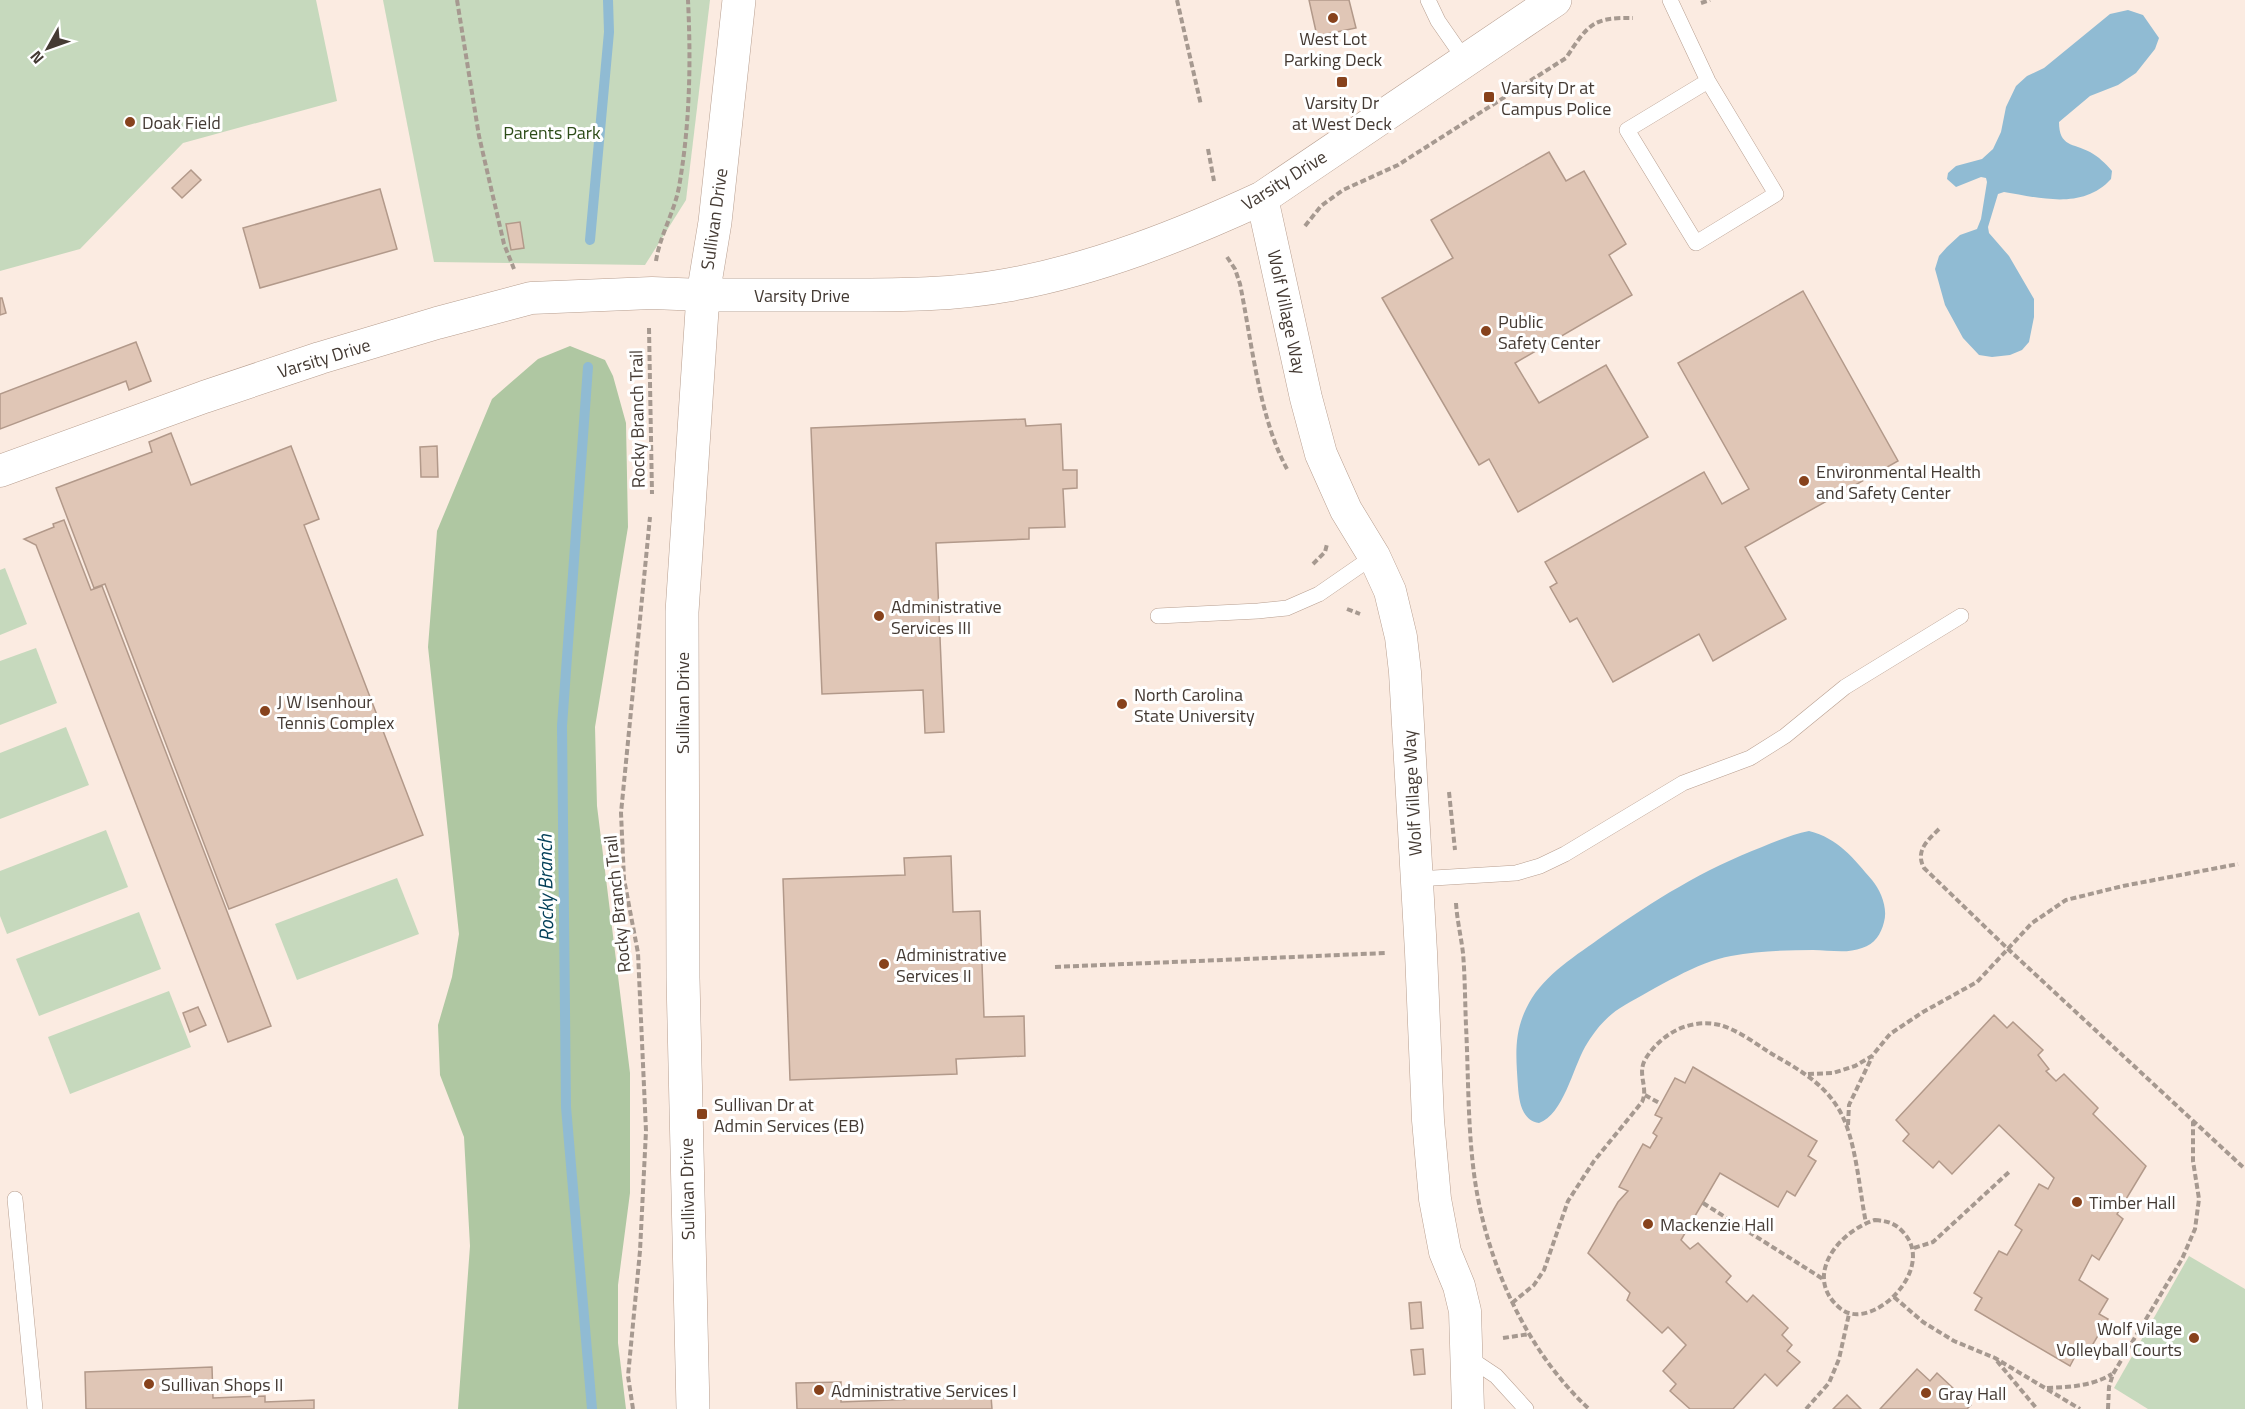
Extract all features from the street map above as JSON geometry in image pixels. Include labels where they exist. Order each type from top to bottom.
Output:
[{"type":"street","name":"Sullivan Drive","points":[[693,1409],[683,978],[682,612],[703,295],[715,222],[739,0]]},
{"type":"street","name":"Varsity Drive","points":[[0,471],[204,397],[320,358],[531,298],[652,293],[703,295],[942,294],[1006,286],[1057,275],[1106,260],[1220,217],[1262,198],[1555,0]]},
{"type":"street","name":"Wolf Village Way","points":[[1262,198],[1306,398],[1321,454],[1346,510],[1374,556],[1390,591],[1401,637],[1417,879],[1428,1120],[1435,1199],[1445,1252],[1459,1286],[1465,1311],[1468,1409]]},
{"type":"lane","points":[[1428,0],[1438,21],[1465,60]]},
{"type":"lane","points":[[1670,0],[1707,81],[1776,194],[1696,243],[1628,130],[1707,81]]},
{"type":"lane","points":[[1158,616],[1258,612],[1287,608],[1319,594],[1374,556]]},
{"type":"lane","points":[[1417,879],[1516,873],[1540,866],[1565,854],[1683,783],[1750,758],[1785,736],[1845,687],[1961,616]]},
{"type":"lane","points":[[15,1199],[35,1409]]},
{"type":"lane","points":[[1466,1356],[1496,1376],[1526,1409]]},
{"type":"path","points":[[457,0],[479,136],[504,244],[515,273]]},
{"type":"path","points":[[659,241],[671,219],[679,188],[691,75],[688,0]]},
{"type":"path","points":[[1177,0],[1201,105]]},
{"type":"path","points":[[1700,3],[1710,0]]},
{"type":"path","points":[[1305,226],[1321,206],[1343,190],[1398,165],[1566,58],[1583,33],[1598,21],[1610,17],[1633,18]]},
{"type":"path","points":[[1208,149],[1215,184]]},
{"type":"path","name":"Rocky Branch Trail","points":[[649,324],[652,498]]},
{"type":"path","name":"Rocky Branch Trail","points":[[633,1409],[628,1376],[640,1251],[646,1131],[638,953],[624,879],[621,813],[651,510]]},
{"type":"path","points":[[1939,829],[1927,841],[1920,853],[1920,861],[1924,868],[2008,950],[2245,1169]]},
{"type":"path","points":[[1866,1223],[1848,1126],[1849,1105],[1872,1056],[1890,1034],[1923,1012],[1977,982],[2032,922],[2066,900],[2123,886],[2238,864]]},
{"type":"path","points":[[1456,918],[1462,950],[1473,1152],[1480,1206],[1494,1258],[1512,1303],[1542,1354],[1578,1399],[1589,1409]]},
{"type":"path","points":[[1055,967],[1462,950]]},
{"type":"path","points":[[1512,1303],[1534,1285],[1544,1270],[1568,1201],[1594,1161],[1635,1113],[1645,1095],[1641,1069],[1652,1050],[1673,1031],[1698,1023],[1720,1025],[1731,1030],[1807,1074],[1825,1089],[1848,1126]]},
{"type":"path","points":[[1807,1074],[1833,1073],[1855,1066],[1872,1056]]},
{"type":"path","points":[[1645,1095],[1661,1104]]},
{"type":"path","points":[[2108,1409],[2109,1387],[2113,1374],[2182,1259],[2195,1229],[2199,1199],[2193,1161],[2193,1121]]},
{"type":"path","points":[[1914,1248],[1933,1242],[2009,1172]]},
{"type":"path","points":[[1703,1203],[1823,1279]]},
{"type":"path","points":[[1875,1220],[1888,1221],[1905,1234],[1914,1248],[1912,1268],[1894,1296],[1881,1306],[1863,1313],[1849,1314],[1840,1308],[1829,1294],[1823,1279],[1826,1260],[1842,1240],[1866,1223],[1875,1220]]},
{"type":"path","points":[[1894,1296],[1923,1322],[1954,1341],[1995,1358],[2080,1409]]},
{"type":"path","points":[[1806,1409],[1829,1383],[1839,1359],[1849,1314]]},
{"type":"path","points":[[1503,1338],[1530,1334]]},
{"type":"path","points":[[1995,1358],[2037,1409]]},
{"type":"path","points":[[2046,1388],[2076,1387],[2100,1381],[2113,1374]]},
{"type":"green space","name":"Doak Field","points":[[0,0],[316,0],[337,101],[183,143],[80,249],[0,271]]},
{"type":"green space","name":"Parents Park","points":[[383,0],[710,0],[686,200],[645,265],[434,262]]},
{"type":"green space","points":[[570,346],[605,360],[613,376],[626,423],[628,527],[595,727],[597,806],[630,1073],[630,1193],[618,1285],[618,1343],[626,1409],[458,1409],[470,1246],[464,1137],[440,1075],[438,1025],[452,977],[459,934],[428,647],[437,531],[492,399],[538,359]]},
{"type":"green space","points":[[5,568],[27,624],[0,635],[0,570]]},
{"type":"green space","points":[[36,648],[57,703],[0,725],[0,661]]},
{"type":"green space","points":[[66,727],[89,785],[0,819],[0,753]]},
{"type":"green space","points":[[106,830],[128,887],[7,934],[0,916],[0,871]]},
{"type":"green space","points":[[397,878],[419,934],[297,980],[275,924]]},
{"type":"green space","points":[[139,912],[161,969],[39,1016],[16,959]]},
{"type":"green space","points":[[169,991],[191,1047],[70,1094],[48,1037]]},
{"type":"green space","name":"Wolf Vilage Volleyball Courts","points":[[2189,1256],[2245,1289],[2245,1409],[2148,1409],[2114,1388]]},
{"type":"water","points":[[2128,10],[2143,15],[2159,38],[2155,49],[2136,73],[2118,85],[2090,96],[2059,122],[2061,136],[2064,140],[2099,158],[2112,171],[2111,179],[2100,189],[2074,198],[2046,199],[2004,192],[1998,194],[1988,227],[1989,233],[2009,256],[2034,299],[2034,317],[2029,342],[2022,350],[2010,355],[1992,357],[1979,355],[1963,338],[1945,305],[1935,269],[1939,256],[1947,247],[1960,235],[1977,229],[1981,219],[1987,182],[1986,178],[1981,177],[1956,187],[1947,179],[1948,173],[1956,166],[1982,159],[1993,149],[2001,132],[2006,107],[2016,86],[2027,76],[2044,68],[2110,14]]},
{"type":"water","points":[[1809,831],[1829,839],[1845,850],[1878,889],[1883,900],[1885,917],[1877,938],[1867,946],[1850,951],[1782,951],[1731,956],[1677,976],[1625,1005],[1607,1018],[1585,1047],[1567,1090],[1555,1111],[1539,1123],[1529,1118],[1522,1110],[1519,1098],[1518,1034],[1529,1003],[1544,983],[1562,966],[1603,936],[1680,887],[1720,865],[1785,838]]},
{"type":"building","name":"West Lot Parking Deck","points":[[1309,0],[1349,0],[1356,28],[1317,36]]},
{"type":"building","name":"Public Safety Center","points":[[1549,152],[1566,181],[1584,171],[1626,244],[1609,255],[1632,295],[1515,363],[1539,403],[1606,365],[1648,437],[1518,512],[1489,459],[1479,465],[1382,298],[1453,258],[1431,220]]},
{"type":"building","points":[[191,170],[201,180],[182,198],[172,188]]},
{"type":"building","points":[[380,189],[397,249],[260,288],[243,228]]},
{"type":"building","points":[[520,222],[524,248],[511,250],[506,224]]},
{"type":"building","name":"Environmental Health and Safety Center","points":[[1803,291],[1898,461],[1745,547],[1786,619],[1713,661],[1699,634],[1613,682],[1577,618],[1570,622],[1550,587],[1557,583],[1545,562],[1704,472],[1722,504],[1749,489],[1678,363]]},
{"type":"building","points":[[0,298],[2,298],[6,313],[0,315]]},
{"type":"building","points":[[136,342],[151,381],[129,390],[126,381],[0,429],[0,394]]},
{"type":"building","name":"Administrative Services III","points":[[1025,419],[1026,426],[1061,424],[1063,470],[1077,470],[1077,488],[1063,489],[1065,527],[1029,528],[1029,539],[936,543],[944,732],[925,733],[923,690],[822,694],[811,428]]},
{"type":"building","name":"J W Isenhour Tennis Complex","points":[[171,433],[191,485],[291,446],[319,519],[304,525],[423,835],[229,909],[105,584],[94,588],[56,488],[152,452],[149,442]]},
{"type":"building","points":[[437,446],[438,477],[421,477],[420,447]]},
{"type":"building","points":[[64,520],[91,590],[102,586],[271,1026],[228,1042],[36,545],[24,539],[54,527],[53,524]]},
{"type":"building","name":"Administrative Services II","points":[[951,856],[953,912],[980,911],[984,1017],[1024,1016],[1025,1056],[956,1059],[957,1074],[790,1080],[783,879],[905,875],[904,858]]},
{"type":"building","points":[[198,1007],[206,1025],[190,1032],[183,1013]]},
{"type":"building","name":"Timber Hall","points":[[1994,1015],[2007,1028],[2013,1022],[2043,1050],[2038,1055],[2049,1069],[2046,1071],[2056,1081],[2064,1074],[2098,1108],[2093,1114],[2146,1166],[2117,1214],[2123,1219],[2099,1260],[2092,1255],[2079,1280],[2108,1299],[2099,1314],[2108,1319],[2087,1354],[2079,1349],[2070,1366],[1975,1310],[1982,1298],[1974,1293],[1999,1251],[2007,1255],[2022,1230],[2015,1225],[2039,1184],[2048,1189],[2054,1178],[1999,1125],[1952,1174],[1939,1161],[1933,1168],[1903,1141],[1909,1134],[1896,1120]]},
{"type":"building","name":"Mackenzie Hall","points":[[1693,1067],[1817,1141],[1808,1156],[1816,1161],[1795,1196],[1787,1191],[1778,1207],[1720,1173],[1681,1240],[1690,1249],[1698,1243],[1731,1276],[1726,1282],[1747,1302],[1753,1295],[1788,1328],[1782,1335],[1792,1345],[1787,1351],[1800,1362],[1777,1386],[1765,1374],[1733,1409],[1690,1409],[1670,1391],[1676,1384],[1663,1371],[1686,1345],[1668,1327],[1662,1333],[1627,1300],[1630,1293],[1588,1253],[1618,1202],[1628,1191],[1619,1187],[1643,1144],[1650,1148],[1657,1136],[1653,1133],[1662,1118],[1655,1115],[1675,1078],[1685,1083]]},
{"type":"building","points":[[1421,1302],[1423,1328],[1411,1329],[1409,1303]]},
{"type":"building","points":[[1423,1349],[1425,1374],[1414,1375],[1411,1350]]},
{"type":"building","name":"Sullivan Shops II","points":[[212,1367],[213,1398],[265,1396],[265,1402],[314,1400],[314,1409],[86,1409],[85,1372]]},
{"type":"building","name":"Gray Hall","points":[[1917,1369],[1930,1381],[1937,1373],[1971,1405],[1967,1409],[1880,1409]]},
{"type":"building","name":"Administrative Services I","points":[[841,1382],[841,1402],[991,1396],[992,1409],[797,1409],[796,1383]]},
{"type":"building","points":[[1847,1395],[1861,1409],[1833,1409]]},
{"type":"waterway","name":"Rocky Branch","points":[[590,240],[609,32],[608,0]]},
{"type":"waterway","name":"Rocky Branch","points":[[588,367],[562,726],[566,1107],[592,1409]]},
{"type":"place","name":"West Lot Parking Deck","points":[[1333,18]]},
{"type":"place","name":"Varsity Dr at West Deck","points":[[1342,82]]},
{"type":"place","name":"Varsity Dr at Campus Police","points":[[1489,97]]},
{"type":"place","name":"Doak Field","points":[[130,122]]},
{"type":"place","name":"Public Safety Center","points":[[1486,331]]},
{"type":"place","name":"Environmental Health and Safety Center","points":[[1804,481]]},
{"type":"place","name":"Administrative Services III","points":[[879,616]]},
{"type":"place","name":"North Carolina State University","points":[[1122,704]]},
{"type":"place","name":"J W Isenhour Tennis Complex","points":[[265,711]]},
{"type":"place","name":"Administrative Services II","points":[[884,964]]},
{"type":"place","name":"Sullivan Dr at Admin Services (EB)","points":[[702,1114]]},
{"type":"place","name":"Timber Hall","points":[[2077,1202]]},
{"type":"place","name":"Mackenzie Hall","points":[[1648,1224]]},
{"type":"place","name":"Wolf Vilage Volleyball Courts","points":[[2194,1338]]},
{"type":"place","name":"Sullivan Shops II","points":[[149,1384]]},
{"type":"place","name":"Administrative Services I","points":[[819,1390]]},
{"type":"place","name":"Gray Hall","points":[[1926,1393]]}]
